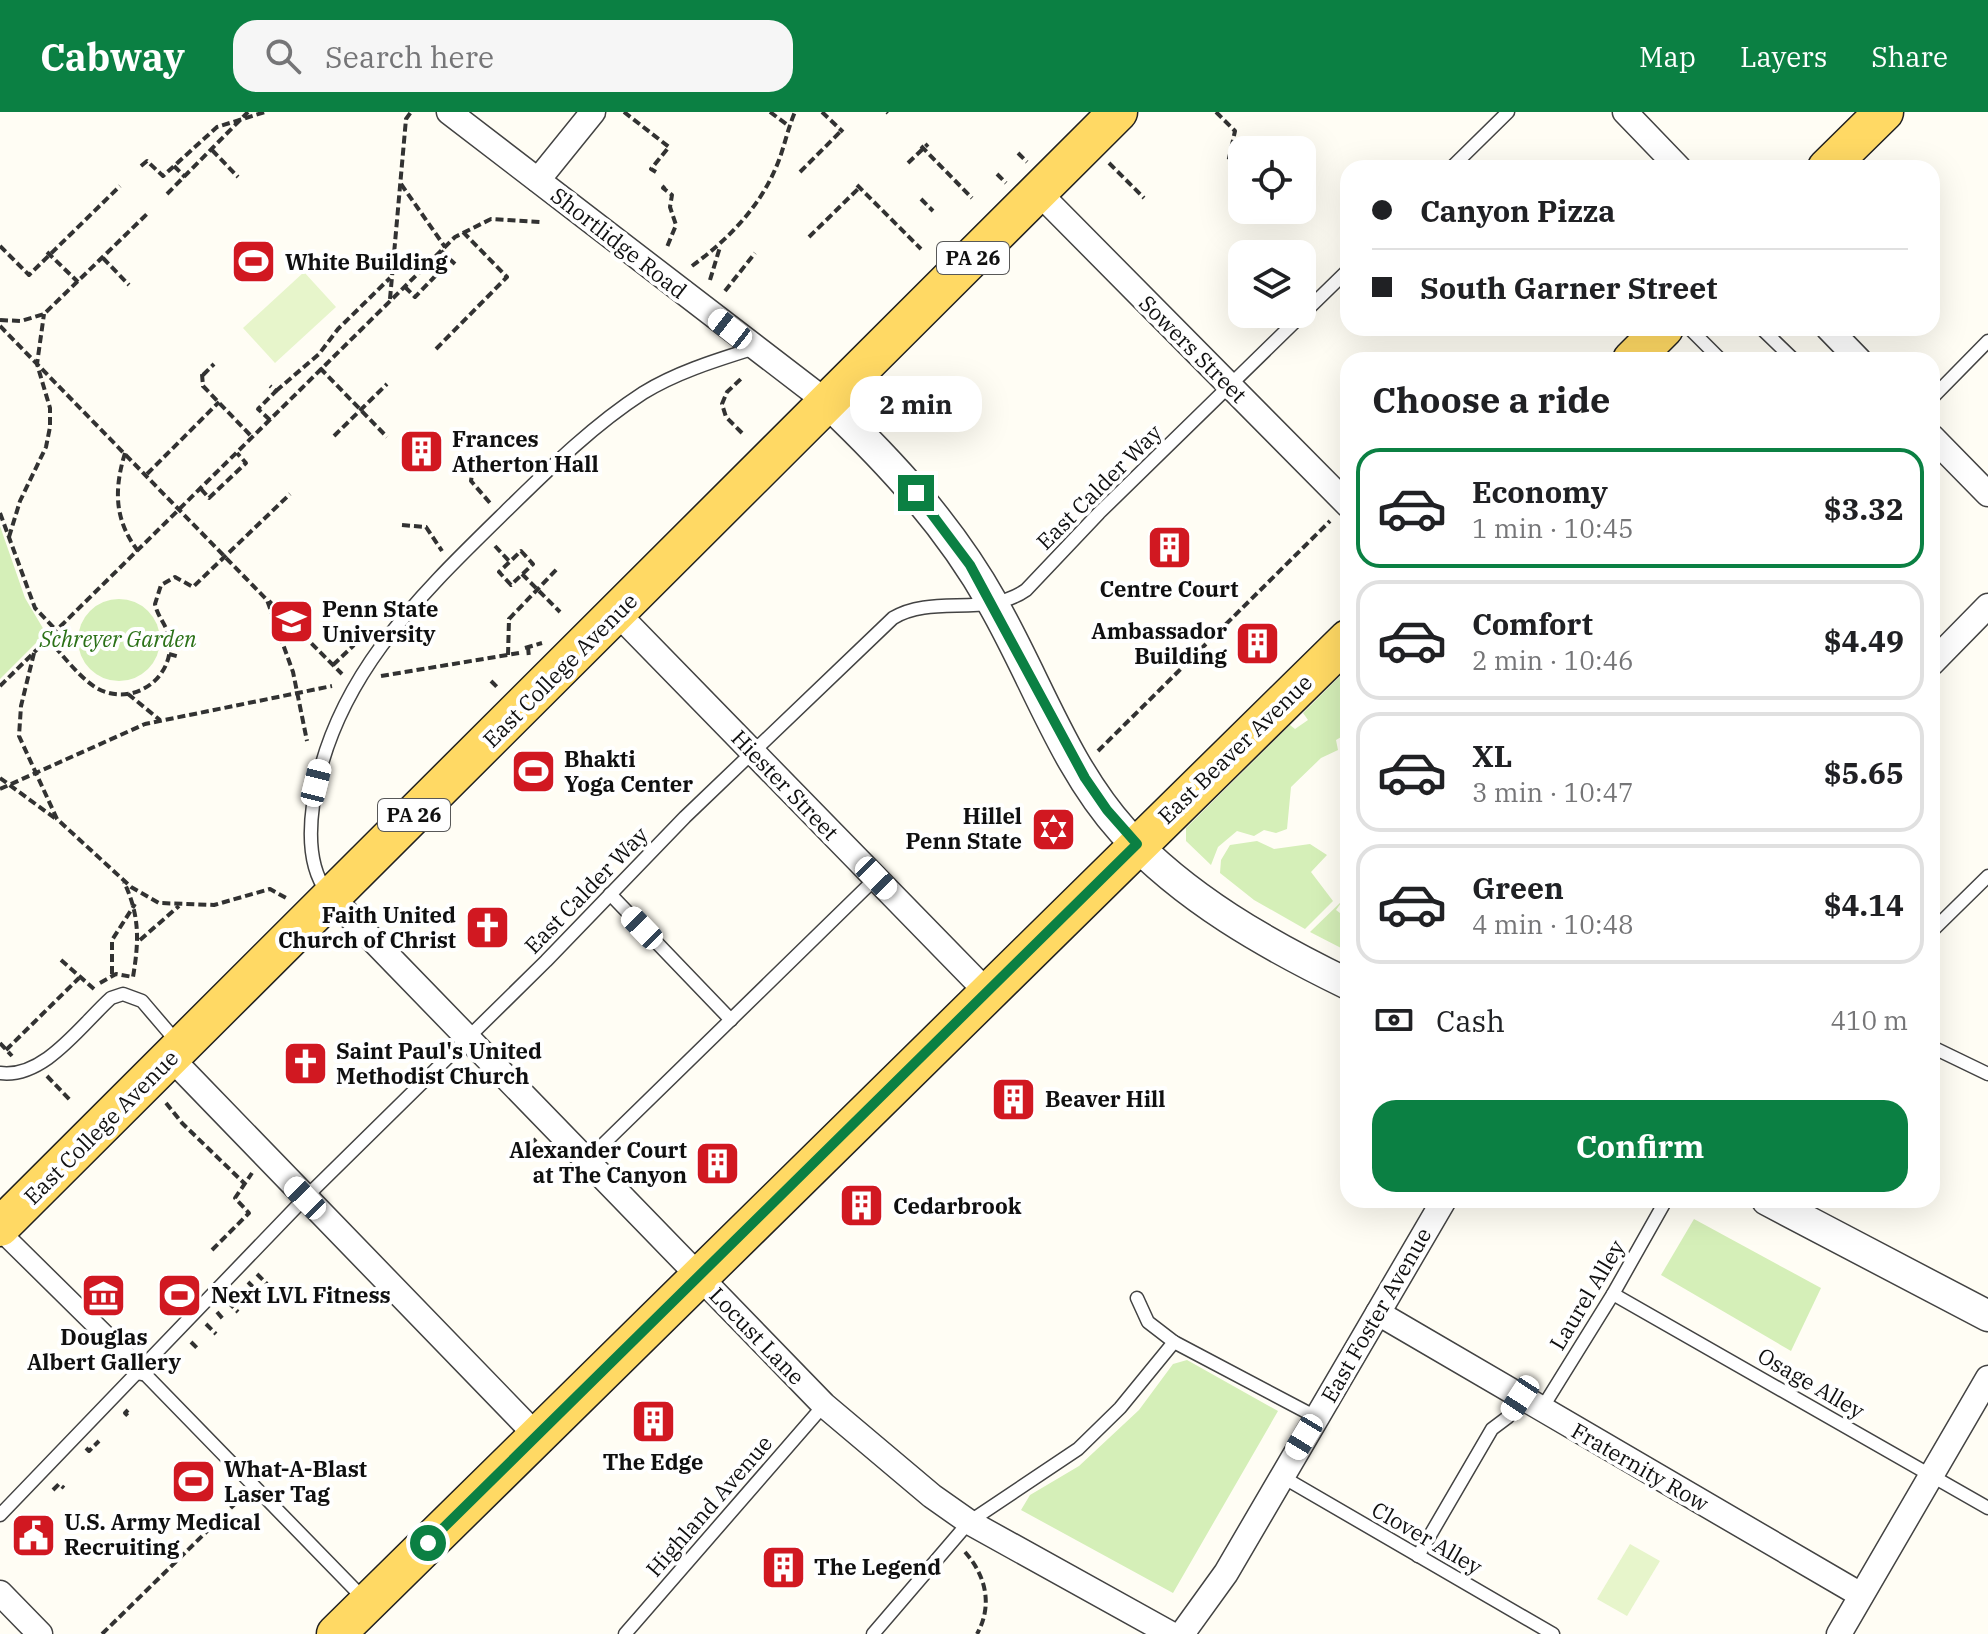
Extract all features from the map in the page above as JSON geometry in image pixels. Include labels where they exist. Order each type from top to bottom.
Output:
[{"type":"main road","name":"East College Avenue","points":[[0,1229],[828,403],[1025,180],[1118,112]]},
{"type":"main road","points":[[1835,160],[1884,112]]},
{"type":"main road","points":[[1640,352],[1656,336]]},
{"type":"main road","name":"East Beaver Avenue","points":[[336,1634],[986,991],[1340,647]]},
{"type":"street","name":"Shortlidge Road","points":[[449,112],[828,403]]},
{"type":"street","points":[[538,180],[593,112]]},
{"type":"street","points":[[1635,115],[1672,160]]},
{"type":"street","name":"Sowers Street","points":[[1025,180],[1230,387],[1340,508]]},
{"type":"street","points":[[1836,336],[1851,352]]},
{"type":"street","points":[[828,403],[947,530],[992,603],[1085,778],[1107,810],[1137,844],[1237,926],[1340,980]]},
{"type":"street","points":[[1940,445],[1988,494]]},
{"type":"street","points":[[1940,655],[1988,606]]},
{"type":"street","name":"Hiester Street","points":[[617,613],[986,991]]},
{"type":"street","name":"Locust Lane","points":[[332,898],[824,1405],[932,1496],[969,1522],[1171,1634]]},
{"type":"street","points":[[177,1052],[305,1198],[537,1436]]},
{"type":"street","name":"East Foster Avenue","points":[[1182,1634],[1218,1586],[1439,1208]]},
{"type":"street","points":[[1782,1208],[1988,1316]]},
{"type":"street","points":[[0,1229],[142,1371]]},
{"type":"street","name":"Fraternity Row","points":[[1378,1313],[1861,1595]]},
{"type":"street","points":[[1839,1634],[1988,1378]]},
{"type":"street","points":[[0,1593],[40,1634]]},
{"type":"lane","points":[[1459,160],[1508,112]]},
{"type":"lane","name":"East Calder Way","points":[[0,1515],[142,1371],[305,1198],[753,752],[893,618],[918,607],[964,607],[992,603],[1015,598],[1026,590],[1340,279]]},
{"type":"lane","points":[[1697,336],[1713,352]]},
{"type":"lane","points":[[1769,336],[1786,352]]},
{"type":"lane","points":[[1940,390],[1988,341]]},
{"type":"lane","points":[[332,898],[320,883],[312,859],[311,820],[316,783],[325,748],[341,711],[391,630],[472,544],[601,423],[675,376],[755,348]]},
{"type":"lane","points":[[1940,923],[1988,876]]},
{"type":"lane","points":[[585,1162],[876,878]]},
{"type":"lane","points":[[610,894],[731,1020]]},
{"type":"lane","points":[[0,1073],[14,1074],[37,1067],[111,998],[123,994],[142,1001],[177,1052]]},
{"type":"lane","points":[[1940,1051],[1988,1074]]},
{"type":"lane","name":"Laurel Alley","points":[[1418,1556],[1492,1429],[1530,1404],[1613,1294],[1661,1208]]},
{"type":"lane","name":"Osage Alley","points":[[1613,1294],[1988,1508]]},
{"type":"lane","points":[[1137,1298],[1148,1322],[1174,1342],[1316,1417]]},
{"type":"lane","points":[[873,1634],[969,1522],[1078,1449],[1120,1408],[1174,1342]]},
{"type":"lane","points":[[142,1371],[368,1603]]},
{"type":"lane","name":"Highland Avenue","points":[[625,1634],[824,1405]]},
{"type":"lane","name":"Clover Alley","points":[[1281,1476],[1553,1634]]},
{"type":"path","points":[[167,194],[248,112]]},
{"type":"path","points":[[141,166],[147,161],[163,176],[217,127],[265,112]]},
{"type":"path","points":[[389,302],[406,119],[411,112]]},
{"type":"path","points":[[624,112],[650,129],[669,147],[651,169],[656,172]]},
{"type":"path","points":[[770,112],[789,126]]},
{"type":"path","points":[[692,266],[721,245],[760,197],[778,161],[795,112]]},
{"type":"path","points":[[800,172],[842,132],[829,115],[822,112]]},
{"type":"path","points":[[1216,112],[1235,131],[1234,136]]},
{"type":"path","points":[[908,163],[928,144]]},
{"type":"path","points":[[922,148],[972,198]]},
{"type":"path","points":[[212,150],[238,177]]},
{"type":"path","points":[[997,174],[1025,180],[1018,153]]},
{"type":"path","points":[[1105,158],[1144,198]]},
{"type":"path","points":[[174,166],[185,177]]},
{"type":"path","points":[[400,182],[455,264]]},
{"type":"path","points":[[0,246],[29,275],[120,186]]},
{"type":"path","points":[[665,186],[663,188],[672,195],[670,207],[676,225],[667,247]]},
{"type":"path","points":[[809,237],[858,186],[921,249]]},
{"type":"path","points":[[921,199],[933,211]]},
{"type":"path","points":[[0,323],[44,314],[147,214]]},
{"type":"path","points":[[0,686],[443,249],[463,232],[491,219],[515,218],[540,222]]},
{"type":"path","points":[[436,349],[507,277],[463,232]]},
{"type":"path","points":[[710,280],[721,245]]},
{"type":"path","points":[[725,291],[755,253]]},
{"type":"path","points":[[48,254],[78,282]]},
{"type":"path","points":[[103,258],[129,285]]},
{"type":"path","points":[[405,287],[415,297],[442,269],[432,260]]},
{"type":"path","points":[[270,420],[258,409],[319,354],[338,329],[392,276]]},
{"type":"path","points":[[9,537],[20,501],[46,447],[50,427],[50,408],[37,364],[44,314]]},
{"type":"path","points":[[0,323],[338,671]]},
{"type":"path","points":[[214,364],[202,374],[203,386],[252,437]]},
{"type":"path","points":[[320,368],[387,437]]},
{"type":"path","points":[[742,433],[726,417],[722,404],[727,392],[743,377]]},
{"type":"path","points":[[334,436],[387,384]]},
{"type":"path","points":[[270,386],[276,391]]},
{"type":"path","points":[[146,475],[219,402]]},
{"type":"path","points":[[125,453],[117,487],[119,511],[138,551]]},
{"type":"path","points":[[201,489],[211,500],[246,463],[237,453]]},
{"type":"path","points":[[475,454],[471,481],[476,490]]},
{"type":"path","points":[[128,694],[152,685],[167,666],[169,631],[157,613],[156,594],[169,578],[181,579],[193,587],[290,494]]},
{"type":"path","points":[[1096,753],[1340,512]]},
{"type":"path","points":[[0,513],[35,608],[56,630]]},
{"type":"path","points":[[402,525],[426,527],[443,552]]},
{"type":"path","points":[[498,549],[510,562]]},
{"type":"path","points":[[521,551],[533,564],[522,574],[511,585],[499,572],[521,551]]},
{"type":"path","points":[[508,655],[509,619],[557,569]]},
{"type":"path","points":[[522,574],[560,612]]},
{"type":"path","points":[[267,600],[298,693],[307,741]]},
{"type":"path","points":[[47,638],[96,688],[128,694],[160,720]]},
{"type":"path","points":[[333,665],[356,646],[349,639]]},
{"type":"path","points":[[35,651],[18,723],[22,748],[57,819]]},
{"type":"path","points":[[367,679],[519,653]]},
{"type":"path","points":[[169,654],[180,657]]},
{"type":"path","points":[[491,681],[498,688]]},
{"type":"path","points":[[0,789],[74,754],[160,720],[332,686]]},
{"type":"path","points":[[0,778],[57,819],[143,896],[179,906],[214,905],[270,889],[278,892]]},
{"type":"path","points":[[61,960],[92,990],[112,974],[133,977],[140,940],[135,904],[123,880]]},
{"type":"path","points":[[112,974],[112,940],[135,904]]},
{"type":"path","points":[[140,940],[179,906]]},
{"type":"path","points":[[6,1050],[79,978]]},
{"type":"path","points":[[43,1073],[70,1100]]},
{"type":"path","points":[[170,1106],[182,1123],[245,1184]]},
{"type":"path","points":[[531,1144],[542,1155]]},
{"type":"path","points":[[212,1250],[249,1213],[235,1198],[248,1177]]},
{"type":"path","points":[[260,1281],[256,1275],[267,1284]]},
{"type":"path","points":[[248,1282],[258,1292]]},
{"type":"path","points":[[238,1293],[242,1296],[250,1289]]},
{"type":"path","points":[[228,1302],[238,1312]]},
{"type":"path","points":[[217,1312],[223,1319]]},
{"type":"path","points":[[206,1324],[216,1334]]},
{"type":"path","points":[[191,1352],[187,1342],[199,1350]]},
{"type":"path","points":[[125,1413],[130,1418]]},
{"type":"path","points":[[53,1490],[62,1483]]},
{"type":"path","points":[[102,1634],[254,1486]]},
{"type":"path","points":[[960,1547],[976,1566],[986,1592],[983,1624],[977,1634]]},
{"type":"green space","points":[[304,272],[336,307],[275,363],[243,328]]},
{"type":"green space","points":[[0,526],[25,598],[44,630],[40,639],[0,679]]},
{"type":"green space","name":"Schreyer Garden","points":[[111,599],[127,599],[142,606],[153,617],[160,640],[157,656],[148,669],[127,681],[111,681],[96,674],[85,663],[78,648],[78,632],[85,617],[96,606]]},
{"type":"green space","points":[[1340,676],[1338,750],[1321,758],[1291,787],[1287,829],[1276,833],[1264,830],[1254,836],[1237,831],[1218,847],[1211,865],[1186,841],[1186,828],[1290,725],[1295,729],[1308,720],[1303,713]]},
{"type":"green space","points":[[1257,841],[1274,849],[1310,844],[1327,855],[1311,872],[1333,901],[1305,929],[1254,900],[1220,873],[1221,860],[1230,845]]},
{"type":"green space","points":[[1340,903],[1336,910],[1340,913],[1340,947],[1310,932]]},
{"type":"green space","points":[[1694,1219],[1821,1288],[1791,1351],[1661,1275]]},
{"type":"green space","points":[[1187,1360],[1278,1411],[1173,1593],[1021,1510],[1030,1495],[1079,1466],[1139,1410],[1173,1364]]},
{"type":"green space","points":[[1630,1544],[1660,1561],[1627,1616],[1597,1599]]},
{"type":"place","name":"White Building","points":[[254,262]]},
{"type":"place","name":"Frances Atherton Hall","points":[[421,452]]},
{"type":"place","name":"Centre Court","points":[[1169,548]]},
{"type":"place","name":"Penn State University","points":[[291,622]]},
{"type":"place","name":"Ambassador Building","points":[[1258,644]]},
{"type":"place","name":"Bhakti Yoga Center","points":[[533,772]]},
{"type":"place","name":"Hillel Penn State","points":[[1053,829]]},
{"type":"place","name":"Faith United Church of Christ","points":[[487,928]]},
{"type":"place","name":"Saint Paul's United Methodist Church","points":[[305,1064]]},
{"type":"place","name":"Beaver Hill","points":[[1014,1099]]},
{"type":"place","name":"Alexander Court at The Canyon","points":[[718,1163]]},
{"type":"place","name":"Cedarbrook","points":[[862,1206]]},
{"type":"place","name":"Next LVL Fitness","points":[[180,1295]]},
{"type":"place","name":"Douglas Albert Gallery","points":[[104,1296]]},
{"type":"place","name":"The Edge","points":[[653,1421]]},
{"type":"place","name":"What-A-Blast Laser Tag","points":[[193,1482]]},
{"type":"place","name":"U.S. Army Medical Recruiting","points":[[33,1535]]},
{"type":"place","name":"The Legend","points":[[783,1567]]},
{"type":"route","points":[[428,1543],[1137,844],[1107,810],[1085,778],[970,565],[947,530],[916,493]]}]
